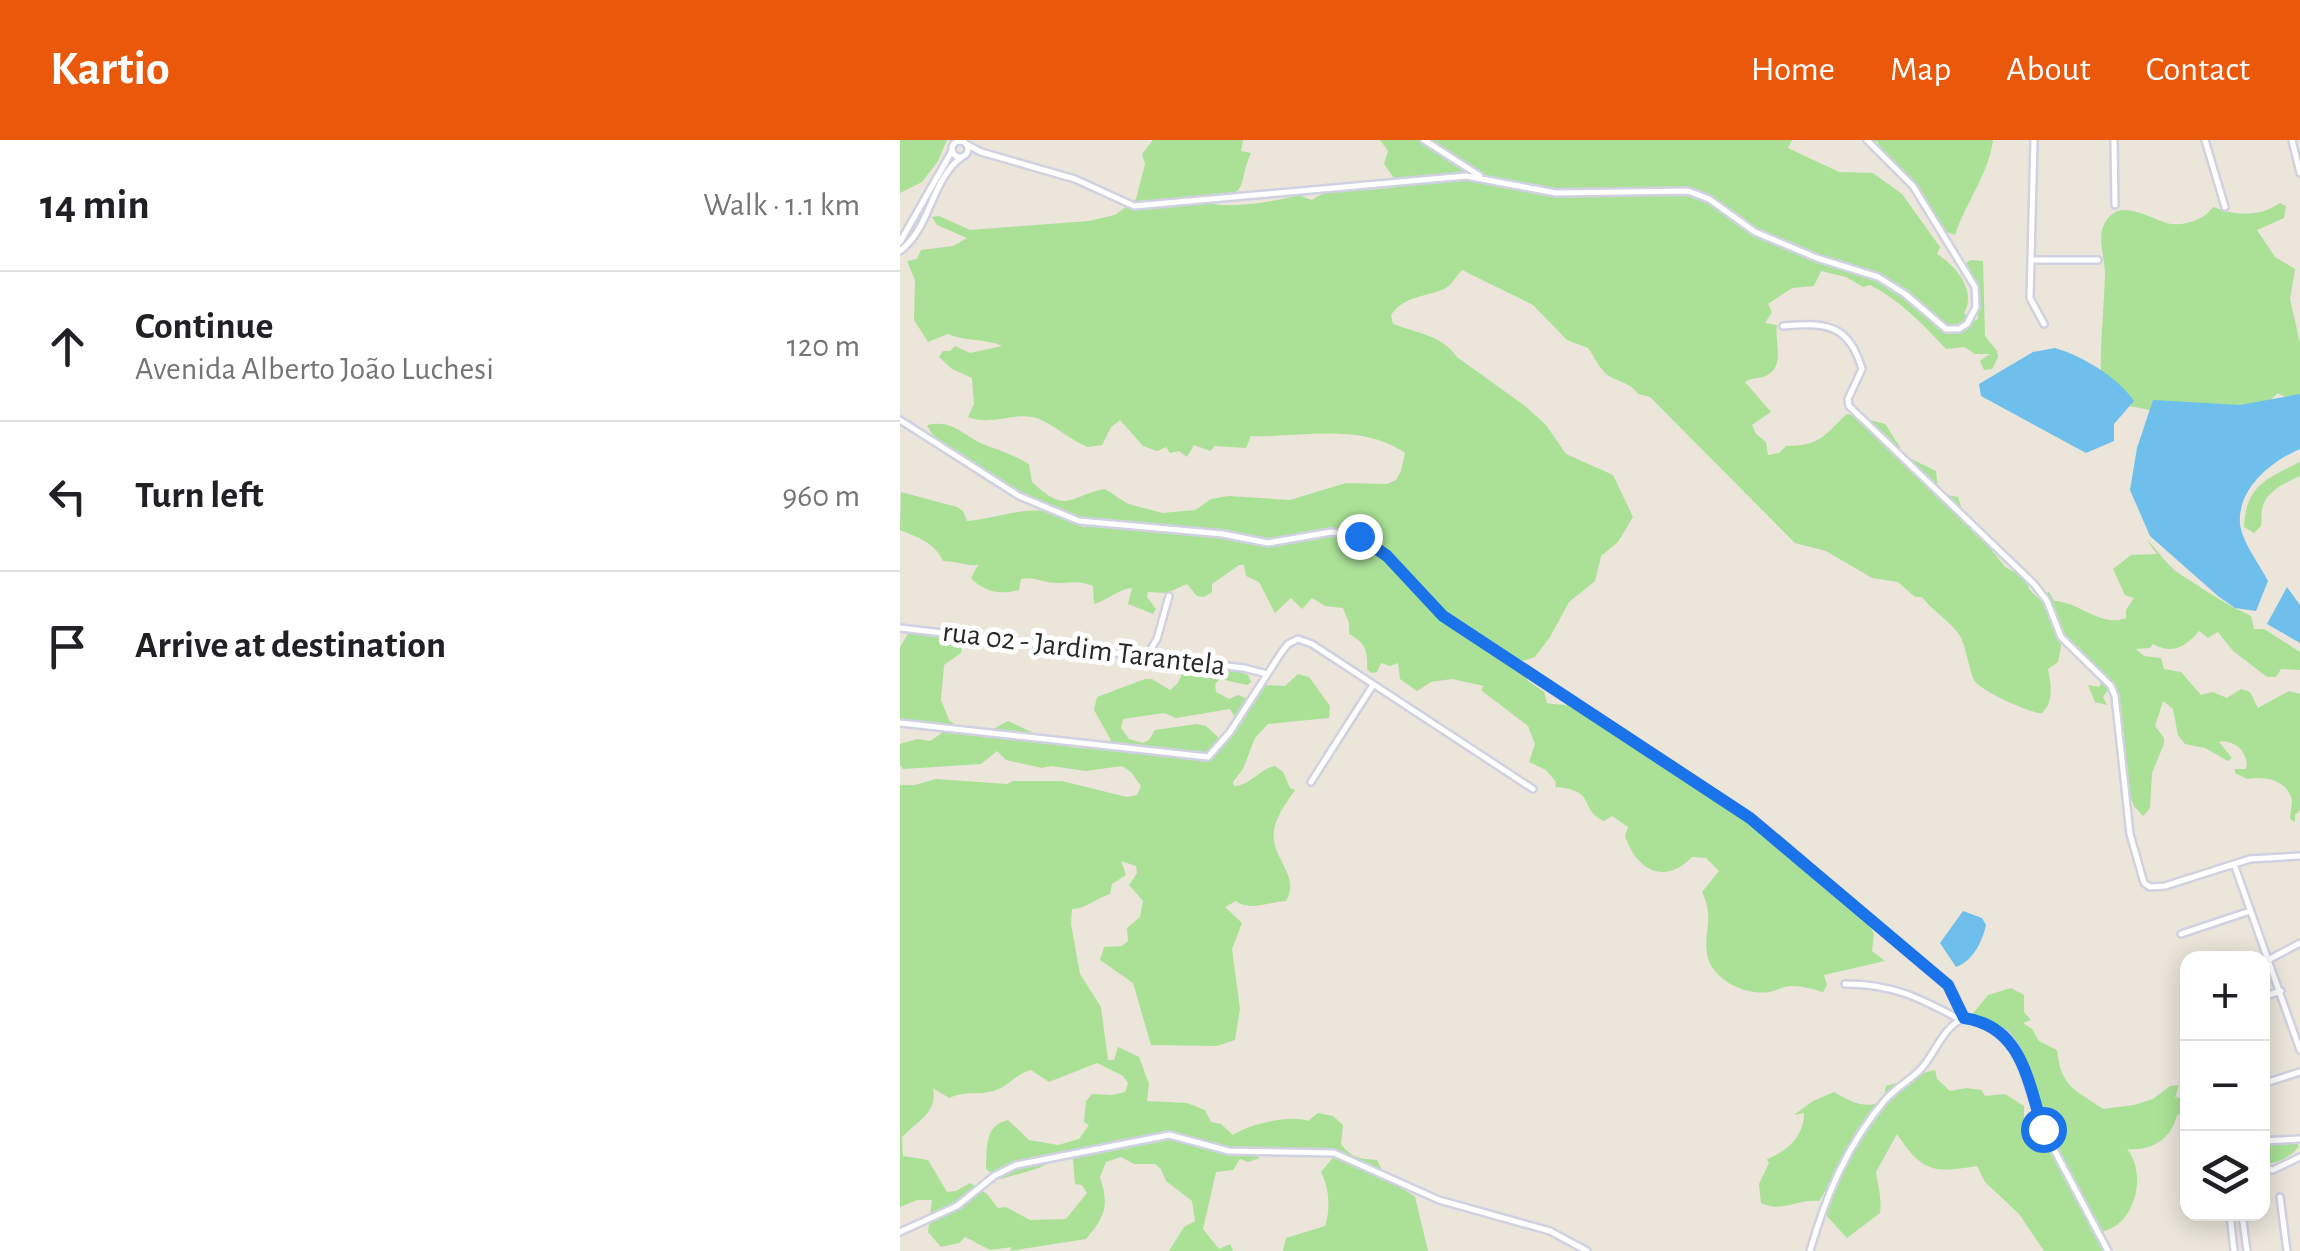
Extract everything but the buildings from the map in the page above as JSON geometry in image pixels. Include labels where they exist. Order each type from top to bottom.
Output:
[{"type":"street","points":[[1424,140],[1482,178]]},
{"type":"street","points":[[900,242],[952,146],[963,142],[981,152],[1075,179],[1134,206],[1452,177],[1482,178],[1556,193],[1671,190],[1697,194],[1755,232],[1817,258],[1878,277],[1946,329],[1958,330],[1967,324],[1976,307],[1975,287],[1912,186],[1867,140]]},
{"type":"street","points":[[2034,140],[2031,302],[2044,324]]},
{"type":"street","points":[[2114,140],[2114,205]]},
{"type":"street","points":[[2205,140],[2225,207]]},
{"type":"street","points":[[2292,140],[2300,172]]},
{"type":"street","points":[[963,142],[968,149],[964,157]]},
{"type":"street","points":[[952,146],[964,157]]},
{"type":"street","points":[[900,250],[914,236],[951,166],[981,152]]},
{"type":"street","points":[[2032,260],[2098,260]]},
{"type":"street","points":[[1784,326],[1830,327],[1849,338],[1862,369],[1848,406],[2034,584],[2047,601],[2061,638],[2111,686],[2130,834],[2144,883],[2150,887],[2165,886],[2234,863],[2300,856]]},
{"type":"street","points":[[900,420],[1019,496],[1079,521],[1223,534],[1268,543],[1331,532],[1359,536],[1387,556],[1443,616],[1750,818],[1948,985],[1962,1018]]},
{"type":"street","points":[[1146,657],[1157,639],[1169,596]]},
{"type":"street","name":"rua 02 - Jardim Tarantela","points":[[900,628],[1244,668],[1266,674]]},
{"type":"street","points":[[900,724],[1208,757],[1294,640],[1312,644],[1534,790]]},
{"type":"street","points":[[1311,782],[1373,684]]},
{"type":"street","points":[[2234,863],[2267,951]]},
{"type":"street","points":[[2181,934],[2250,911]]},
{"type":"street","points":[[2300,943],[2270,959],[2300,1050]]},
{"type":"street","points":[[1845,984],[1872,984],[1903,991],[2006,1035],[2024,1064],[2050,1144],[2108,1251]]},
{"type":"street","points":[[2270,994],[2281,991]]},
{"type":"street","points":[[1810,1251],[1836,1174],[1882,1104],[1924,1067],[1949,1028],[1962,1018]]},
{"type":"street","points":[[2270,1081],[2300,1072]]},
{"type":"street","points":[[900,1232],[956,1206],[1016,1164],[1169,1136],[1228,1152],[1342,1155],[1418,1192],[1550,1230],[1587,1251]]},
{"type":"street","points":[[2270,1141],[2300,1139]]},
{"type":"street","points":[[2270,1169],[2300,1157]]},
{"type":"street","points":[[2280,1197],[2287,1251]]},
{"type":"street","points":[[2231,1221],[2234,1251]]},
{"type":"street","points":[[2243,1221],[2247,1251]]},
{"type":"green space","points":[[900,140],[947,140],[938,161],[922,182],[900,193]]},
{"type":"green space","points":[[1153,140],[1243,140],[1241,151],[1251,153],[1241,186],[1210,203],[1228,205],[1298,195],[1312,200],[1341,190],[1399,185],[1384,164],[1388,151],[1380,140],[1792,140],[1788,148],[1839,172],[1873,173],[1902,194],[1940,247],[1937,254],[1951,265],[1966,288],[1964,313],[1972,321],[1978,319],[1977,295],[1966,263],[1983,261],[1985,336],[1998,357],[1992,369],[1984,370],[1980,361],[1990,354],[1975,354],[1964,347],[1946,349],[1881,291],[1821,271],[1814,286],[1792,288],[1768,304],[1772,312],[1765,323],[1777,325],[1777,364],[1767,376],[1745,382],[1771,412],[1752,425],[1766,442],[1768,455],[1779,453],[1786,446],[1815,441],[1847,414],[1885,424],[1900,447],[1899,453],[1936,471],[1938,489],[1958,497],[1963,513],[2005,567],[2027,579],[2029,589],[2037,597],[2049,592],[2054,601],[2108,620],[2126,618],[2134,598],[2125,595],[2113,569],[2131,555],[2157,554],[2146,539],[2176,571],[2251,616],[2254,629],[2264,629],[2300,652],[2300,670],[2281,669],[2276,677],[2267,677],[2233,651],[2218,632],[2208,638],[2199,631],[2173,649],[2153,644],[2136,649],[2144,656],[2161,658],[2164,669],[2181,672],[2201,695],[2213,692],[2227,698],[2241,689],[2250,692],[2258,708],[2289,691],[2300,694],[2300,810],[2295,822],[2290,819],[2292,801],[2286,788],[2274,781],[2247,779],[2235,773],[2235,769],[2246,769],[2247,763],[2240,748],[2230,743],[2219,742],[2232,758],[2228,761],[2205,748],[2185,744],[2178,735],[2173,709],[2163,701],[2155,726],[2164,744],[2152,773],[2150,808],[2143,816],[2129,793],[2117,694],[2108,690],[2103,697],[2107,705],[2095,702],[2088,685],[2099,687],[2103,680],[2081,650],[2062,641],[2058,662],[2048,669],[2050,698],[2042,713],[1985,690],[1974,680],[1960,636],[1922,597],[1915,597],[1898,582],[1872,578],[1826,551],[1795,543],[1650,397],[1609,376],[1588,348],[1567,340],[1533,305],[1462,270],[1444,289],[1402,304],[1391,315],[1393,324],[1444,344],[1525,406],[1546,425],[1566,454],[1613,475],[1633,517],[1618,542],[1601,556],[1595,581],[1569,602],[1535,657],[1522,661],[1490,649],[1532,675],[1526,675],[1527,680],[1544,692],[1547,703],[1592,714],[1779,839],[1779,834],[1808,859],[1806,866],[1820,885],[1871,928],[1872,951],[1885,961],[1824,975],[1827,985],[1823,992],[1789,986],[1760,993],[1730,984],[1715,971],[1707,954],[1708,910],[1702,892],[1719,871],[1706,858],[1692,857],[1682,866],[1662,872],[1644,865],[1630,848],[1625,836],[1628,827],[1612,816],[1604,821],[1596,816],[1583,796],[1555,787],[1556,782],[1546,770],[1529,762],[1535,744],[1528,726],[1481,690],[1484,686],[1452,679],[1431,682],[1417,691],[1400,679],[1398,663],[1381,663],[1377,672],[1371,673],[1365,648],[1349,634],[1343,608],[1325,606],[1312,598],[1302,609],[1291,598],[1275,613],[1259,582],[1246,576],[1244,565],[1212,584],[1212,592],[1204,597],[1197,596],[1187,584],[1167,593],[1148,592],[1147,597],[1156,609],[1153,614],[1128,604],[1132,588],[1094,604],[1093,586],[1083,583],[1026,578],[1021,579],[1019,590],[999,592],[981,586],[971,578],[978,565],[943,561],[930,545],[900,530],[901,492],[957,507],[967,521],[1040,511],[1069,518],[1085,528],[1085,518],[1043,509],[996,487],[954,457],[927,425],[951,426],[1029,464],[1032,482],[1062,501],[1105,489],[1128,504],[1163,513],[1195,510],[1211,499],[1229,496],[1290,500],[1346,483],[1387,484],[1396,480],[1401,471],[1405,453],[1387,443],[1350,435],[1251,436],[1246,448],[1215,446],[1210,451],[1194,445],[1187,457],[1179,451],[1170,453],[1166,447],[1157,451],[1143,446],[1120,420],[1111,427],[1102,445],[1088,447],[1032,417],[968,417],[974,404],[972,378],[952,369],[939,357],[955,346],[970,353],[1002,346],[948,334],[928,342],[914,320],[915,280],[907,261],[917,259],[921,250],[953,246],[967,238],[937,225],[932,217],[939,216],[970,230],[1089,221],[1115,215],[1136,199],[1145,164],[1142,154]]},
{"type":"green space","points":[[1872,140],[1993,140],[1987,164],[1955,235],[1944,231],[1917,190],[1878,148],[1878,142]]},
{"type":"green space","points":[[2280,203],[2286,206],[2284,218],[2257,230],[2275,257],[2295,269],[2290,299],[2300,343],[2300,395],[2287,398],[2278,393],[2266,404],[2150,410],[2129,406],[2101,376],[2105,274],[2101,238],[2109,217],[2117,211],[2135,211],[2177,224],[2201,218],[2213,207],[2247,214]]},
{"type":"green space","points":[[2300,462],[2300,476],[2267,498],[2261,526],[2254,533],[2244,527],[2249,502],[2260,485]]},
{"type":"green space","points":[[924,631],[956,638],[962,647],[961,653],[944,665],[941,700],[949,720],[960,728],[986,733],[1008,721],[1046,739],[1059,737],[1061,744],[1074,748],[1093,747],[1111,740],[1094,710],[1097,697],[1145,679],[1170,690],[1185,667],[1233,670],[1248,675],[1251,682],[1247,685],[1220,679],[1215,684],[1216,692],[1229,699],[1238,695],[1246,698],[1264,685],[1285,686],[1298,674],[1309,677],[1330,706],[1329,718],[1268,724],[1255,738],[1243,769],[1233,782],[1234,786],[1245,783],[1275,766],[1295,790],[1280,814],[1274,834],[1289,878],[1286,901],[1254,906],[1236,901],[1225,907],[1242,923],[1232,949],[1240,1009],[1235,1040],[1217,1046],[1151,1045],[1133,983],[1100,960],[1104,947],[1122,946],[1128,941],[1127,928],[1140,917],[1143,901],[1129,885],[1137,873],[1136,866],[1121,861],[1126,875],[1112,884],[1110,894],[1072,909],[1080,974],[1101,1007],[1108,1060],[1114,1060],[1118,1047],[1139,1057],[1149,1084],[1147,1101],[1187,1103],[1205,1110],[1211,1122],[1221,1124],[1233,1135],[1269,1122],[1308,1121],[1318,1113],[1333,1116],[1343,1125],[1341,1144],[1345,1149],[1357,1157],[1377,1160],[1385,1176],[1415,1197],[1428,1251],[1283,1251],[1286,1238],[1325,1226],[1328,1198],[1321,1172],[1336,1154],[1250,1153],[1260,1158],[1248,1162],[1240,1159],[1233,1170],[1216,1172],[1203,1229],[1219,1249],[1230,1244],[1233,1251],[1169,1251],[1184,1227],[1195,1221],[1192,1201],[1166,1181],[1155,1164],[1134,1164],[1121,1157],[1106,1162],[1100,1177],[1104,1210],[1086,1239],[1010,1251],[1012,1247],[990,1250],[965,1237],[959,1243],[941,1247],[928,1232],[932,1200],[917,1200],[900,1207],[900,785],[936,779],[1007,784],[1062,781],[1127,797],[1137,795],[1141,786],[1122,766],[1086,771],[1042,768],[1006,760],[997,751],[981,764],[903,769],[900,744],[917,739],[930,741],[942,733],[941,729],[900,722],[900,647],[908,634]],"holes":[[[1230,709],[1238,723],[1227,738],[1219,738],[1206,726],[1197,724],[1155,730],[1143,743],[1129,739],[1121,728],[1123,719],[1164,713],[1176,718]],[[1097,1063],[1123,1076],[1128,1083],[1125,1092],[1092,1094],[1086,1101],[1084,1122],[1089,1125],[1079,1139],[1058,1145],[1029,1140],[1008,1120],[995,1127],[988,1139],[986,1169],[1001,1179],[1039,1168],[1065,1154],[1073,1159],[1075,1184],[1082,1185],[1087,1193],[1066,1219],[1030,1220],[1006,1207],[998,1208],[987,1194],[970,1183],[947,1192],[928,1160],[903,1156],[902,1137],[929,1110],[933,1088],[949,1098],[984,1093],[1031,1070],[1049,1082]]]},
{"type":"green space","points":[[2011,988],[2024,995],[2024,1012],[2031,1020],[2023,1023],[2039,1041],[2057,1050],[2066,1080],[2103,1109],[2153,1099],[2170,1086],[2179,1085],[2175,1097],[2180,1098],[2180,1114],[2170,1131],[2152,1146],[2127,1149],[2136,1171],[2135,1196],[2124,1218],[2104,1231],[2111,1251],[2044,1251],[2019,1214],[1985,1182],[1977,1166],[1930,1167],[1914,1156],[1897,1134],[1876,1172],[1880,1213],[1847,1238],[1825,1214],[1828,1186],[1819,1201],[1776,1207],[1761,1203],[1759,1184],[1769,1163],[1767,1159],[1788,1147],[1801,1129],[1804,1113],[1794,1115],[1834,1092],[1871,1105],[1883,1100],[1886,1086],[1935,1070],[1937,1079],[1950,1091],[1966,1088],[1981,1090],[1985,1096],[2005,1094],[2024,1106],[2024,1119],[2038,1123],[2032,1086],[2021,1058],[2002,1036],[1971,1016],[1988,995]]},
{"type":"green space","points":[[2294,1140],[2299,1146],[2293,1153],[2270,1163],[2270,1142]]},
{"type":"water","points":[[2055,348],[2099,368],[2134,401],[2114,424],[2114,441],[2086,453],[1981,396],[1979,384],[2033,352]]},
{"type":"water","points":[[2300,394],[2300,449],[2258,478],[2241,511],[2244,538],[2268,581],[2256,611],[2235,608],[2150,536],[2130,490],[2137,448],[2153,400],[2240,405]]},
{"type":"water","points":[[2287,587],[2300,605],[2300,643],[2267,624]]},
{"type":"water","points":[[1963,911],[1982,918],[1986,925],[1976,950],[1956,967],[1940,943]]},
{"type":"route","points":[[1359,536],[1387,556],[1443,616],[1750,818],[1923,963],[1948,985],[1964,1018],[2006,1035],[2016,1048],[2043,1129]]}]
